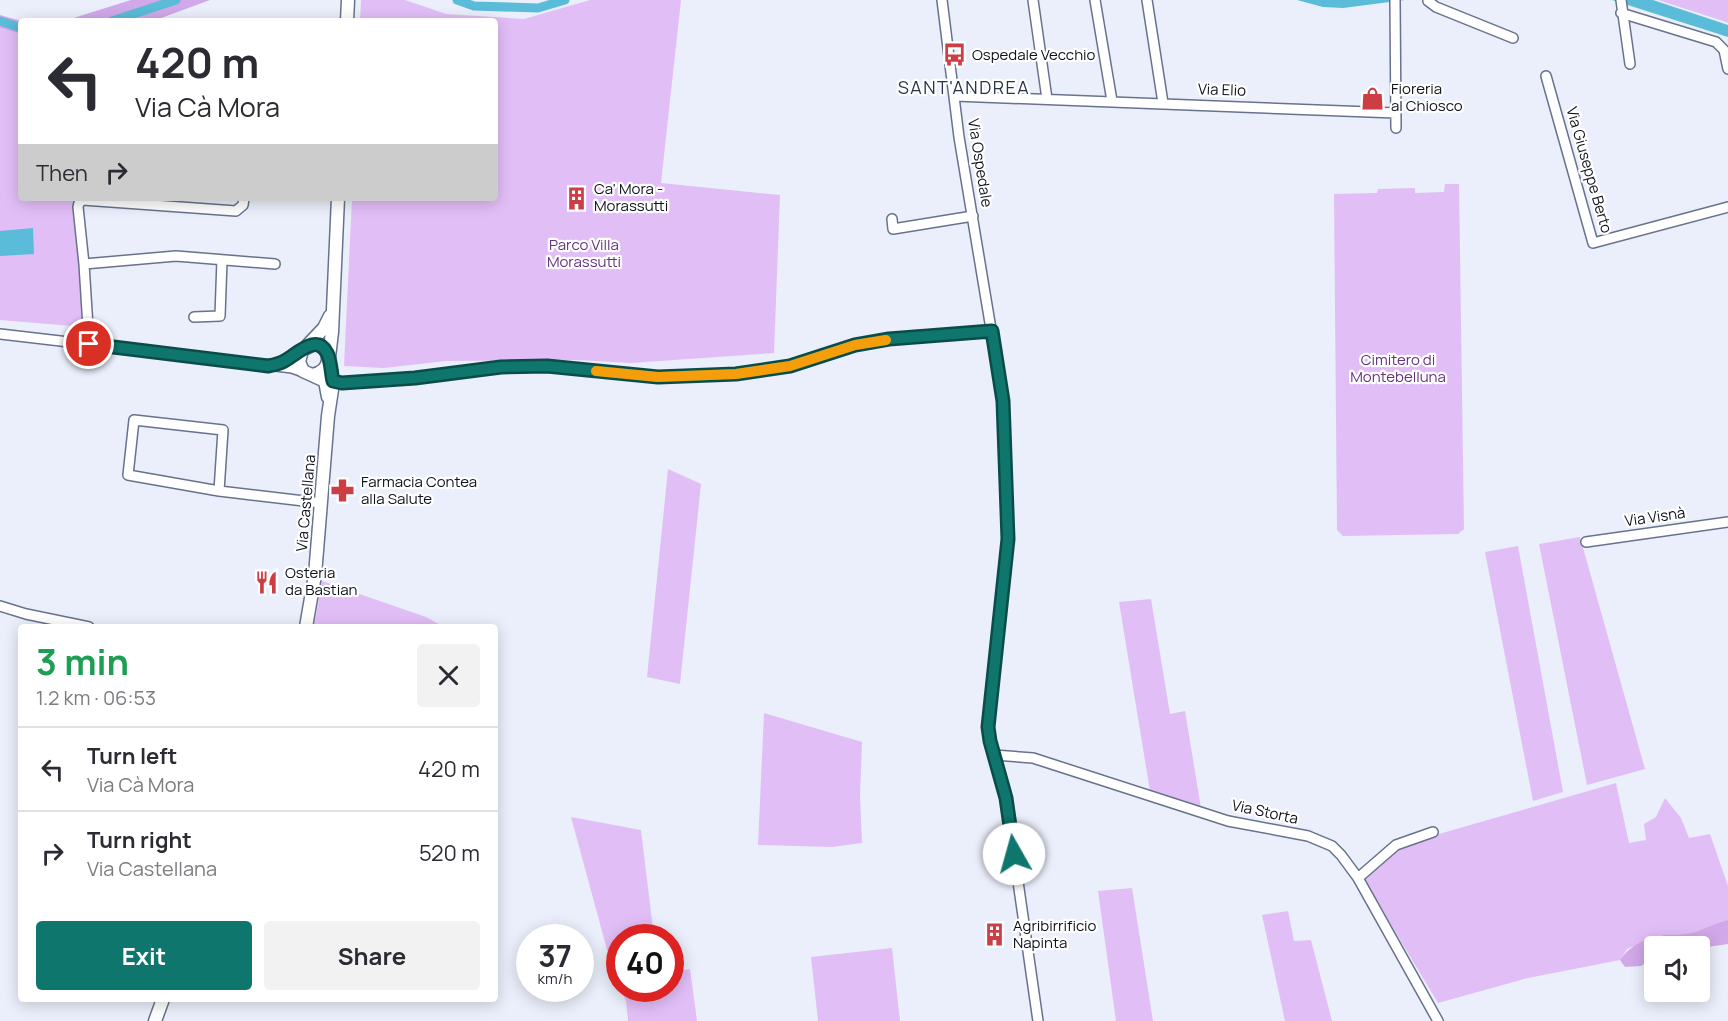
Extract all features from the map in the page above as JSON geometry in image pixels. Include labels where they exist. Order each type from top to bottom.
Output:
[{"type":"main road","points":[[347,18],[348,0]]},
{"type":"main road","name":"Via Castellana","points":[[307,624],[315,575],[333,381],[329,359],[338,201]]},
{"type":"main road","name":"Via Castellana","points":[[306,347],[324,328],[332,310]]},
{"type":"main road","points":[[314,344],[326,350],[329,359],[325,370],[319,374],[309,374],[298,362],[300,352],[314,344]]},
{"type":"main road","name":"Via Castellana","points":[[309,374],[323,379],[326,383],[328,416]]},
{"type":"main road","points":[[155,1021],[163,1002]]},
{"type":"street","name":"Via Ospedale","points":[[942,0],[959,137],[1003,401],[1008,539],[988,727],[1006,798],[1038,1021]]},
{"type":"street","points":[[1033,0],[1047,99]]},
{"type":"street","points":[[1095,0],[1112,101]]},
{"type":"street","points":[[1146,0],[1163,103]]},
{"type":"street","points":[[1428,1],[1436,7],[1514,38]]},
{"type":"street","points":[[1395,2],[1396,128]]},
{"type":"street","points":[[1620,2],[1630,64]]},
{"type":"street","points":[[1621,14],[1716,42],[1724,50],[1728,69]]},
{"type":"street","name":"Via Giuseppe Berto","points":[[1546,76],[1593,243],[1728,207]]},
{"type":"street","name":"Via Elio","points":[[955,96],[1396,113]]},
{"type":"street","points":[[81,201],[78,207],[89,344]]},
{"type":"street","points":[[129,201],[172,202],[236,212],[243,206],[244,201]]},
{"type":"street","points":[[892,219],[893,229],[973,216]]},
{"type":"street","points":[[84,264],[176,256],[275,264]]},
{"type":"street","points":[[194,316],[220,316],[222,260]]},
{"type":"street","points":[[333,381],[339,383],[373,382],[501,367],[547,366],[658,377],[736,374],[790,366],[855,345],[889,339],[992,331]]},
{"type":"street","points":[[0,334],[292,368],[309,374]]},
{"type":"street","points":[[268,366],[285,361],[306,347]]},
{"type":"street","points":[[219,490],[223,430],[134,420],[128,475],[219,490],[321,502]]},
{"type":"street","name":"Via Visnà","points":[[1586,542],[1728,522]]},
{"type":"street","points":[[0,606],[74,624]]},
{"type":"street","name":"Via Storta","points":[[994,755],[1033,758],[1228,821],[1319,839],[1337,850],[1358,878],[1438,1021]]},
{"type":"street","points":[[1358,878],[1396,845],[1433,832]]},
{"type":"green space","name":"Parco Villa Morassutti","points":[[361,0],[405,0],[446,14],[524,19],[590,0],[681,0],[661,183],[780,195],[774,353],[631,363],[577,360],[446,361],[384,368],[344,366],[352,201],[498,201],[498,18],[360,18]]},
{"type":"green space","points":[[1658,0],[1728,0],[1728,23],[1720,20]]},
{"type":"green space","points":[[0,28],[18,33],[18,201],[117,201],[118,206],[73,202],[84,327],[0,320]]},
{"type":"green space","name":"Cimitero di Montebelluna","points":[[1445,184],[1459,184],[1464,529],[1458,534],[1343,536],[1337,530],[1334,194],[1377,193],[1378,189],[1415,188],[1415,193],[1444,192]]},
{"type":"green space","points":[[668,469],[701,484],[680,684],[647,677]]},
{"type":"green space","points":[[1580,537],[1645,769],[1587,785],[1539,544]]},
{"type":"green space","points":[[1518,546],[1563,792],[1533,801],[1485,552]]},
{"type":"green space","points":[[322,581],[426,617],[439,624],[315,624]]},
{"type":"green space","points":[[1151,599],[1170,714],[1185,711],[1201,808],[1150,791],[1119,602]]},
{"type":"green space","points":[[764,713],[862,742],[860,796],[862,843],[832,847],[758,845]]},
{"type":"green space","points":[[1616,783],[1629,843],[1646,840],[1644,824],[1656,817],[1665,798],[1681,818],[1689,838],[1710,834],[1728,886],[1728,920],[1690,934],[1644,936],[1644,942],[1627,949],[1620,960],[1528,978],[1438,1003],[1364,880],[1397,850],[1432,836]]},
{"type":"green space","points":[[571,817],[641,830],[652,924],[606,924],[606,946]]},
{"type":"green space","points":[[1132,888],[1153,1021],[1116,1021],[1098,891]]},
{"type":"green space","points":[[1288,911],[1294,941],[1311,940],[1332,1021],[1285,1021],[1262,915]]},
{"type":"green space","points":[[892,948],[900,1021],[818,1021],[811,957]]},
{"type":"green space","points":[[690,969],[697,1021],[628,1021],[626,1002],[684,1002],[684,970]]},
{"type":"shaded area","points":[[131,0],[210,0],[161,18],[74,18]]},
{"type":"shaded area","points":[[0,15],[18,20],[18,33],[0,28]]},
{"type":"shaded area","points":[[1728,920],[1728,944],[1710,947],[1710,936],[1660,936],[1692,933]]},
{"type":"shaded area","points":[[1644,941],[1644,964],[1625,967],[1620,960]]},
{"type":"water","points":[[1297,0],[1405,0],[1343,8],[1323,7]]},
{"type":"water","points":[[1612,0],[1653,0],[1728,25],[1728,37]]},
{"type":"water","points":[[33,228],[34,254],[0,256],[0,231]]},
{"type":"waterway","points":[[121,18],[176,0]]},
{"type":"waterway","points":[[457,0],[474,6],[538,8],[565,0]]},
{"type":"waterway","points":[[0,21],[18,27]]},
{"type":"slow traffic","points":[[596,371],[658,377],[736,374],[790,366],[855,345],[886,340]]},
{"type":"place","name":"Ospedale Vecchio","points":[[954,55]]},
{"type":"place","name":"Fioreria al Chiosco","points":[[1373,98]]},
{"type":"place","name":"Ca' Mora - Morassutti","points":[[576,198]]},
{"type":"place","name":"Farmacia Contea alla Salute","points":[[343,491]]},
{"type":"place","name":"Osteria da Bastian","points":[[267,582]]},
{"type":"place","name":"Agribirrificio Napinta","points":[[995,935]]},
{"type":"district","name":"SANT'ANDREA","points":[[964,88]]},
{"type":"route","points":[[89,344],[268,366],[285,361],[307,346],[317,345],[328,354],[333,381],[342,383],[415,378],[501,367],[547,366],[658,377],[736,374],[790,366],[855,345],[889,339],[992,331],[1003,401],[1008,539],[988,727],[1006,798],[1014,854]]}]
